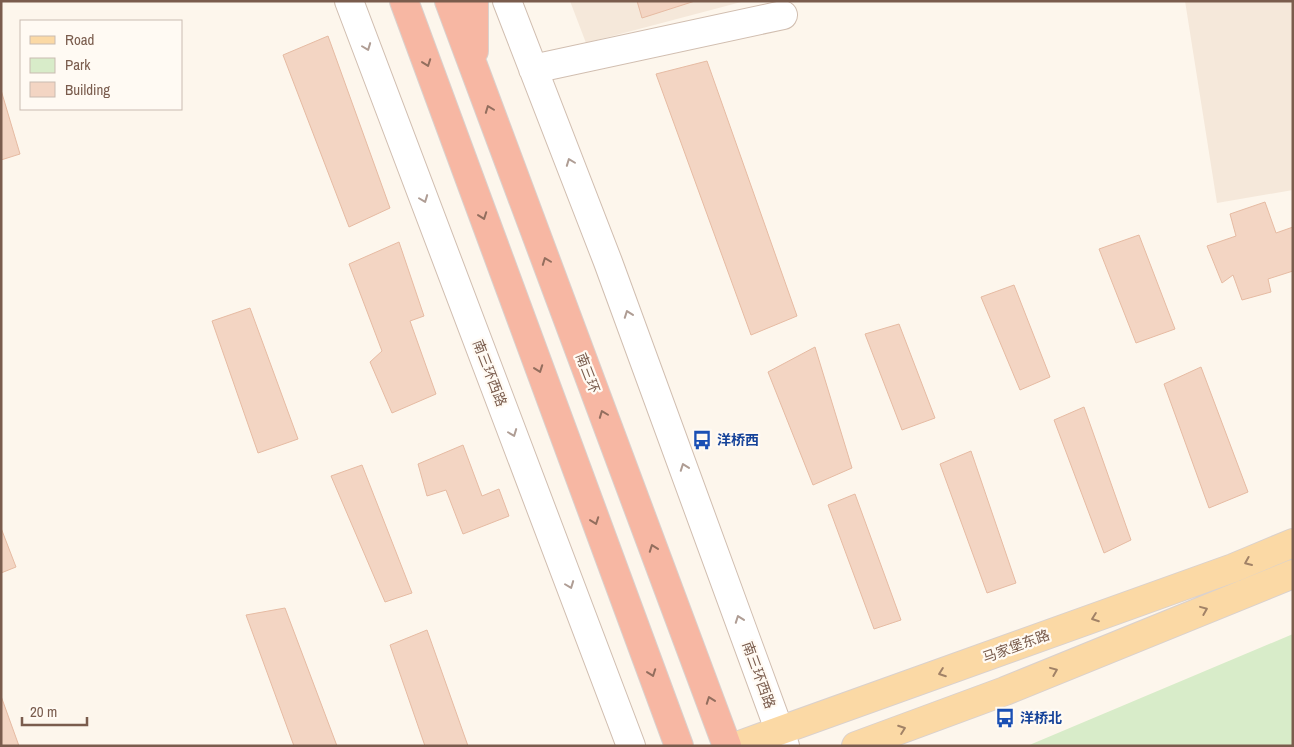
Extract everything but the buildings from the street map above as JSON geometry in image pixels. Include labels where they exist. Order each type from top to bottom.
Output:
[{"type":"highway","points":[[404,1],[679,746]]},
{"type":"highway","name":"南三环","points":[[449,1],[727,746]]},
{"type":"highway","points":[[474,1],[474,70]]},
{"type":"main road","name":"马家堡东路","points":[[737,746],[783,738],[1233,568],[1293,543]]},
{"type":"main road","points":[[856,746],[1006,691],[1293,574]]},
{"type":"street","name":"南三环西路","points":[[349,1],[632,746]]},
{"type":"street","name":"南三环西路","points":[[507,1],[612,271],[783,738]]},
{"type":"street","points":[[534,69],[783,15]]},
{"type":"shaded area","points":[[570,1],[745,1],[586,43]]},
{"type":"shaded area","points":[[1185,1],[1293,1],[1293,190],[1217,203]]},
{"type":"green space","points":[[1293,634],[1293,746],[1027,746]]},
{"type":"place","name":"洋桥西","points":[[702,440]]},
{"type":"place","name":"洋桥北","points":[[1005,718]]}]
